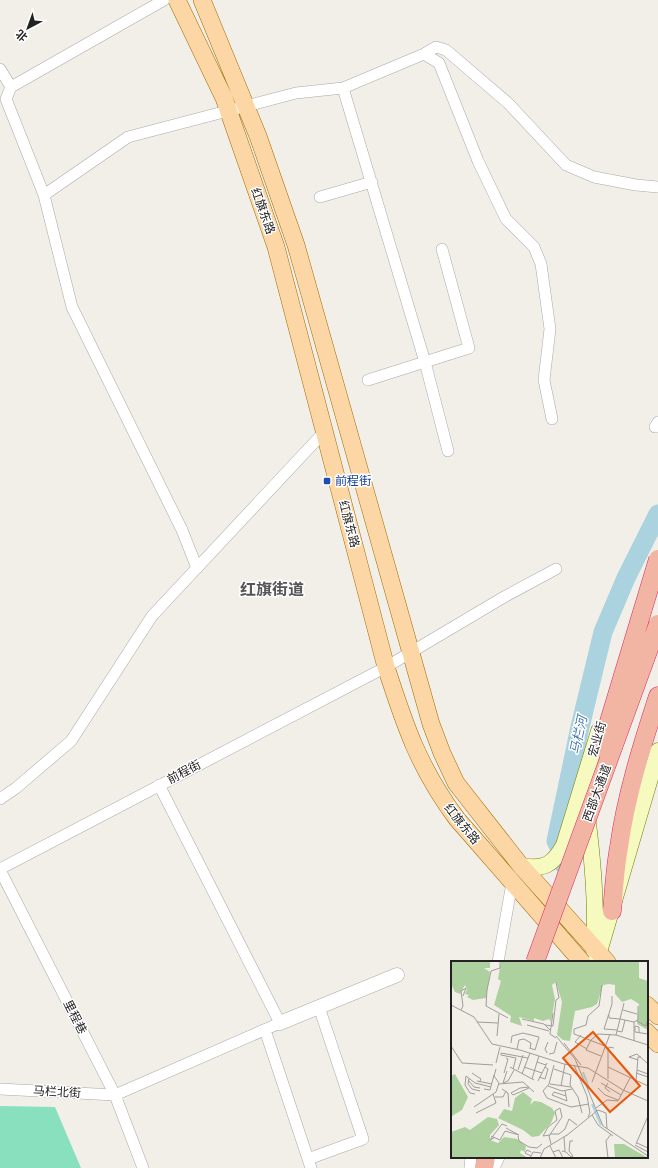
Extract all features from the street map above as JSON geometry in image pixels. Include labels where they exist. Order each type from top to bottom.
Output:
[{"type":"highway","points":[[586,805],[599,753],[658,559]]},
{"type":"highway","name":"西部大通道","points":[[535,961],[658,624]]},
{"type":"highway","name":"西部大通道","points":[[546,961],[658,653]]},
{"type":"highway","points":[[612,911],[619,847],[627,807],[645,738],[658,696]]},
{"type":"highway","points":[[484,1168],[486,1158]]},
{"type":"highway","points":[[494,1168],[495,1158]]},
{"type":"main road","name":"红旗东路","points":[[177,0],[224,98],[227,112],[276,247],[386,667],[404,723],[421,764],[440,796],[457,819],[515,887],[592,957]]},
{"type":"main road","name":"红旗东路","points":[[202,0],[246,105],[296,244],[431,724],[442,753],[456,783],[592,957]]},
{"type":"main road","name":"宏业街","points":[[521,866],[532,868],[541,867],[552,863],[564,844],[604,714],[658,587]]},
{"type":"main road","points":[[592,957],[612,911],[658,751]]},
{"type":"main road","points":[[583,784],[593,877],[595,916],[592,957]]},
{"type":"main road","points":[[648,1006],[658,1016]]},
{"type":"main road","points":[[648,1033],[658,1044]]},
{"type":"street","points":[[164,0],[11,87],[3,102],[44,196],[72,307],[182,530],[197,568]]},
{"type":"street","points":[[44,196],[128,137],[296,93],[343,88],[424,54],[436,47],[446,50],[508,103],[566,165],[594,176],[636,185],[658,187]]},
{"type":"street","points":[[424,54],[439,63],[478,161],[506,219],[534,247],[540,264],[550,329],[544,380],[552,419]]},
{"type":"street","points":[[0,69],[11,87]]},
{"type":"street","points":[[343,88],[425,362],[448,451]]},
{"type":"street","points":[[320,197],[372,182]]},
{"type":"street","points":[[368,380],[469,348],[442,249]]},
{"type":"street","points":[[0,799],[16,788],[71,741],[152,616],[325,431]]},
{"type":"street","name":"前程街","points":[[0,869],[386,667],[504,597],[556,569]]},
{"type":"street","points":[[159,786],[280,1023]]},
{"type":"street","name":"里程巷","points":[[0,869],[115,1095],[143,1168]]},
{"type":"street","points":[[498,961],[515,887]]},
{"type":"street","points":[[115,1095],[280,1023],[397,975]]},
{"type":"street","points":[[265,1030],[310,1163],[363,1139],[319,1007]]},
{"type":"street","name":"马栏北街","points":[[0,1090],[115,1095]]},
{"type":"street","points":[[470,1168],[471,1158]]},
{"type":"street","points":[[494,1168],[499,1158]]},
{"type":"green space","points":[[0,1106],[55,1107],[81,1168],[0,1168]]},
{"type":"waterway","name":"马栏河","points":[[564,865],[565,859],[556,841],[580,727],[603,632],[626,578],[658,514]]},
{"type":"place","name":"前程街","points":[[327,481]]},
{"type":"district","name":"红旗街道","points":[[272,589]]}]
